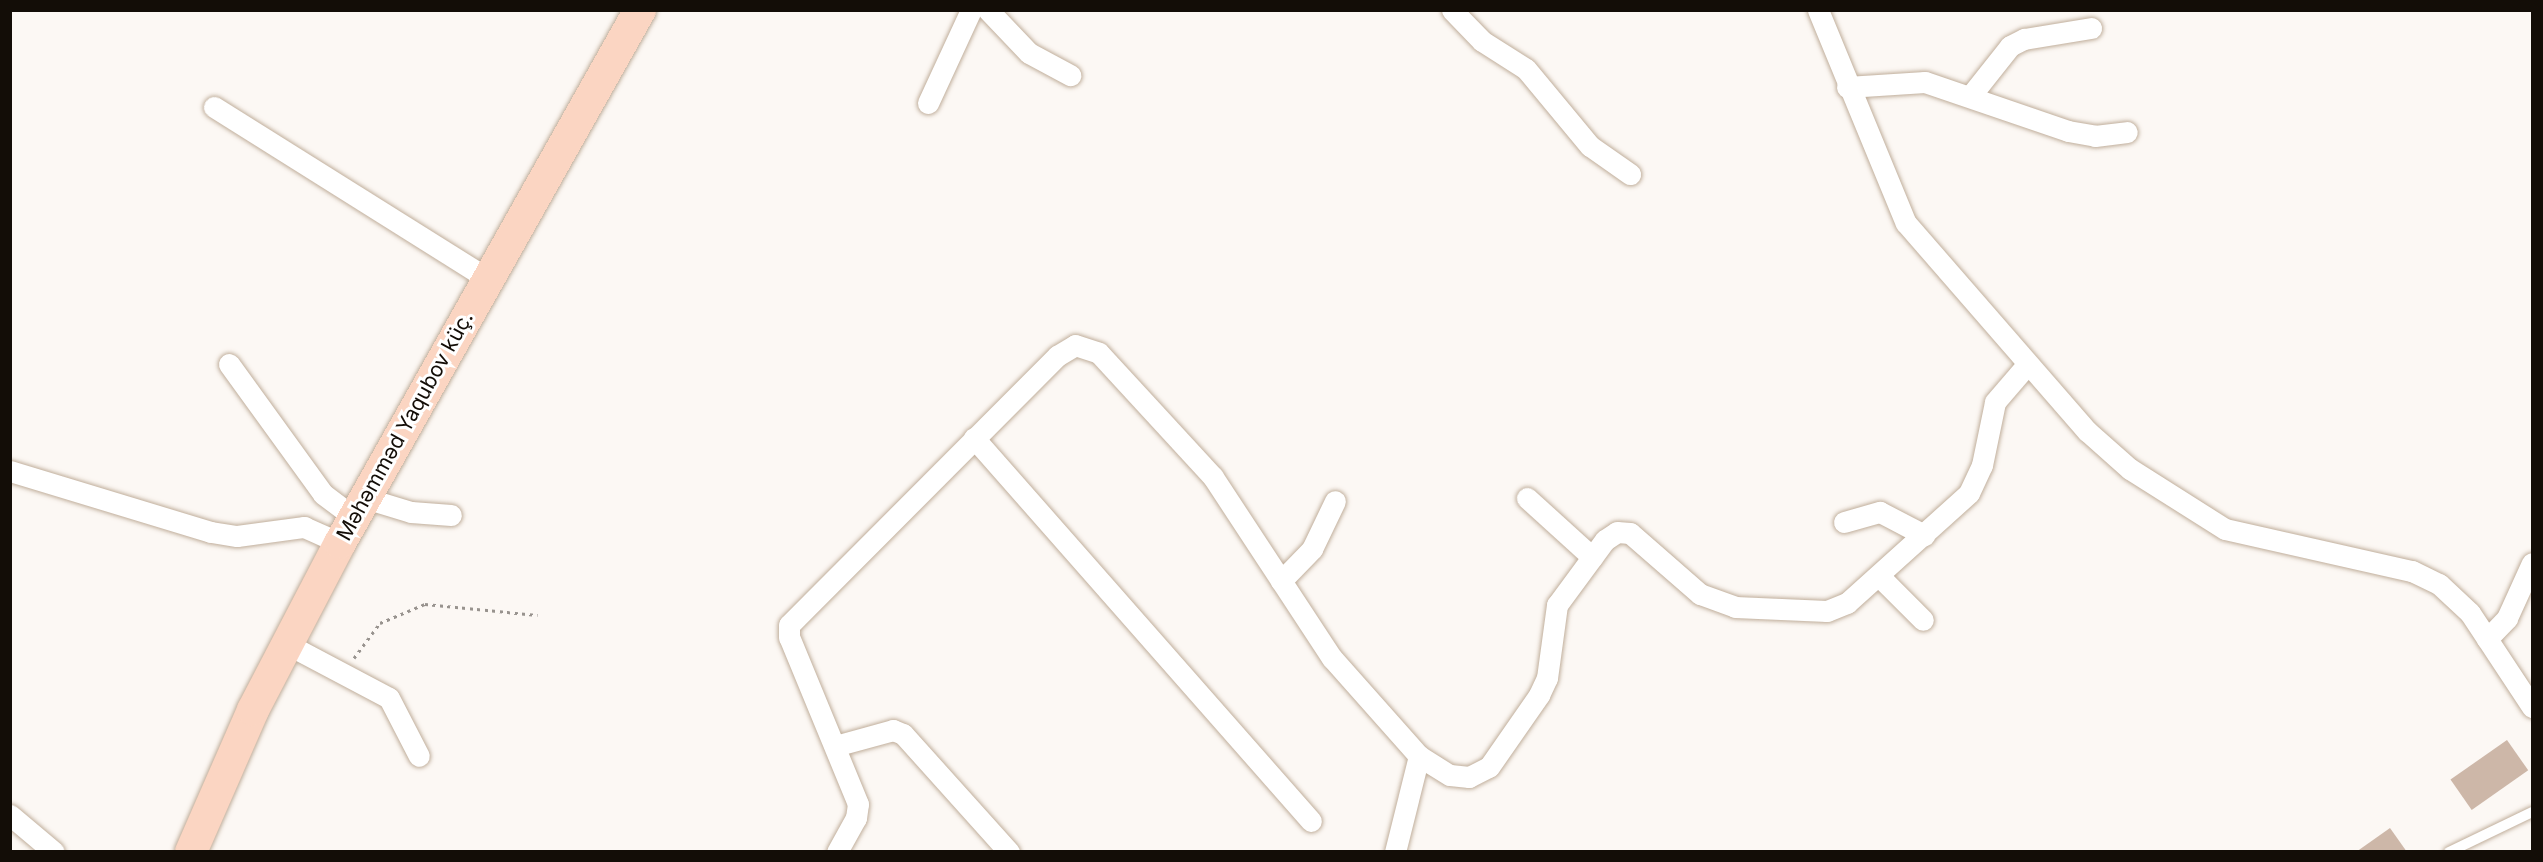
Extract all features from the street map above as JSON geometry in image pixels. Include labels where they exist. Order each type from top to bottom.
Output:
[{"type":"main road","name":"Məhəmməd Yaqubov küç.","points":[[191,852],[287,644],[353,519],[640,10]]},
{"type":"street","points":[[928,104],[971,10]]},
{"type":"street","points":[[988,10],[1029,53],[1070,75]]},
{"type":"street","points":[[1452,10],[1482,41],[1526,69],[1590,146],[1630,174]]},
{"type":"street","points":[[1818,10],[1847,87],[1906,223],[2026,366],[2130,469],[2225,529],[2412,571],[2458,599],[2532,707]]},
{"type":"street","points":[[1972,94],[2010,46],[2024,39],[2091,27]]},
{"type":"street","points":[[1847,87],[1925,81],[1972,94],[2068,131],[2095,136],[2127,132]]},
{"type":"street","points":[[214,107],[488,279]]},
{"type":"street","points":[[837,852],[856,818],[858,804],[789,638],[789,626],[1057,356],[1075,345],[1088,346],[1213,477],[1332,657],[1419,756],[1450,775],[1469,777],[1489,767],[1539,695],[1547,678],[1557,605],[1592,557],[1611,536],[1630,533],[1700,594],[1735,608],[1827,611],[1847,603],[1969,494],[1982,465],[1995,402],[2026,366]]},
{"type":"street","points":[[229,364],[323,494],[353,519]]},
{"type":"street","points":[[974,438],[1311,821]]},
{"type":"street","points":[[10,471],[211,532],[237,536],[411,513],[451,515]]},
{"type":"street","points":[[1527,498],[1592,557]]},
{"type":"street","points":[[1281,581],[1312,549],[1335,501]]},
{"type":"street","points":[[1844,522],[1881,512],[1924,535]]},
{"type":"street","points":[[2487,639],[2507,618],[2532,563]]},
{"type":"street","points":[[1879,576],[1923,620]]},
{"type":"street","points":[[287,644],[389,698],[419,756]]},
{"type":"street","points":[[835,746],[894,730],[903,734],[1009,852]]},
{"type":"street","points":[[1395,852],[1419,756]]},
{"type":"street","points":[[10,815],[54,852]]},
{"type":"lane","points":[[2449,852],[2532,812]]},
{"type":"path","points":[[344,674],[380,623],[407,609],[445,603],[537,615]]},
{"type":"building","points":[[2507,740],[2528,770],[2472,810],[2450,780]]},
{"type":"building","points":[[2390,828],[2407,852],[2356,852]]}]
